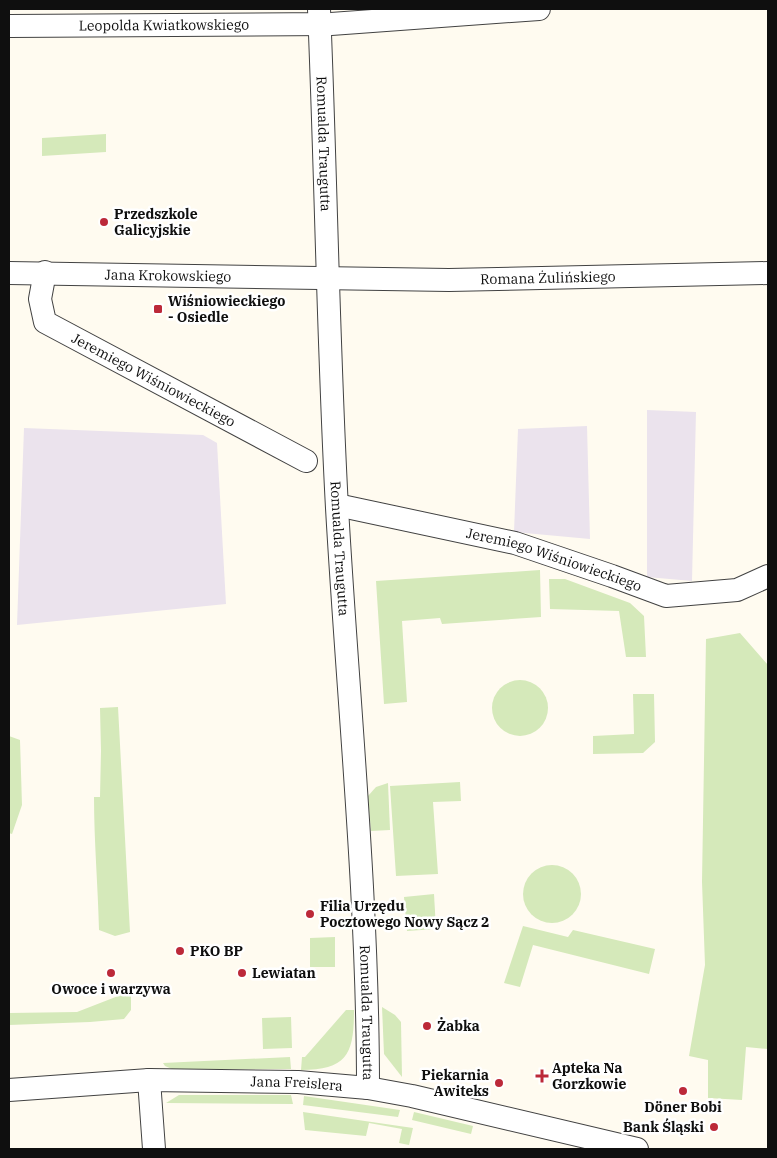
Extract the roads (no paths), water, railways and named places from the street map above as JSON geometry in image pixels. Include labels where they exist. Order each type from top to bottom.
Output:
[{"type":"street","name":"Leopolda Kwiatkowskiego","points":[[9,26],[539,9]]},
{"type":"street","name":"Romualda Traugutta","points":[[319,17],[337,505],[368,1002],[368,1088]]},
{"type":"street","name":"Jana Krokowskiego","points":[[9,273],[45,272],[328,278]]},
{"type":"street","name":"Jeremiego Wiśniowieckiego","points":[[45,272],[40,299],[45,322],[306,461]]},
{"type":"street","name":"Romana Żulińskiego","points":[[328,278],[449,280],[768,273]]},
{"type":"street","name":"Jeremiego Wiśniowieckiego","points":[[337,505],[515,543],[666,596],[737,590],[768,576]]},
{"type":"street","name":"Jana Freislera","points":[[9,1090],[149,1080],[298,1082],[368,1088],[412,1096],[566,1141],[637,1149]]},
{"type":"street","points":[[149,1080],[154,1149]]},
{"type":"place","name":"Przedszkole Galicyjskie","points":[[104,222]]},
{"type":"place","name":"Wiśniowieckiego - Osiedle","points":[[158,309]]},
{"type":"place","name":"Filia Urzędu Pocztowego Nowy Sącz 2","points":[[310,914]]},
{"type":"place","name":"PKO BP","points":[[180,951]]},
{"type":"place","name":"Owoce i warzywa","points":[[111,973]]},
{"type":"place","name":"Lewiatan","points":[[242,973]]},
{"type":"place","name":"Żabka","points":[[427,1026]]},
{"type":"place","name":"Apteka Na Gorzkowie","points":[[542,1076]]},
{"type":"place","name":"Piekarnia Awiteks","points":[[499,1083]]},
{"type":"place","name":"Döner Bobi","points":[[683,1091]]},
{"type":"place","name":"Bank Śląski","points":[[714,1127]]}]
